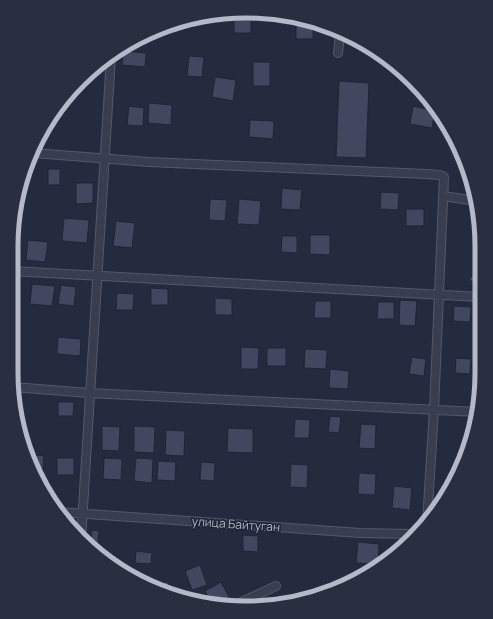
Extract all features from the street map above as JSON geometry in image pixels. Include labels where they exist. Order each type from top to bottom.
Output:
[{"type":"street","points":[[338,53],[340,38]]},
{"type":"street","points":[[82,530],[112,62]]},
{"type":"street","points":[[38,153],[157,162],[440,175],[444,177],[434,410],[428,512]]},
{"type":"street","points":[[443,196],[470,200]]},
{"type":"street","points":[[18,271],[475,297]]},
{"type":"street","points":[[18,387],[90,393],[472,412]]},
{"type":"street","name":"улица Байтуган","points":[[65,512],[360,533],[408,534]]},
{"type":"street","points":[[244,601],[276,586]]},
{"type":"building","points":[[234,18],[251,18],[251,33],[234,33]]},
{"type":"building","points":[[296,23],[313,28],[313,39],[296,39]]},
{"type":"building","points":[[128,51],[146,53],[145,67],[122,65],[123,55]]},
{"type":"building","points":[[189,56],[204,57],[202,77],[187,76]]},
{"type":"building","points":[[253,62],[270,62],[270,86],[253,86]]},
{"type":"building","points":[[215,77],[236,80],[233,101],[212,97]]},
{"type":"building","points":[[339,81],[369,83],[366,158],[336,157]]},
{"type":"building","points":[[149,103],[172,105],[171,125],[148,123]]},
{"type":"building","points":[[129,106],[144,108],[143,126],[127,125]]},
{"type":"building","points":[[413,106],[430,110],[434,117],[432,128],[410,124]]},
{"type":"building","points":[[250,120],[274,121],[273,139],[249,137]]},
{"type":"building","points":[[48,169],[60,169],[60,185],[48,185]]},
{"type":"building","points":[[76,183],[93,183],[93,203],[76,204]]},
{"type":"building","points":[[282,188],[302,190],[300,210],[281,209]]},
{"type":"building","points":[[381,192],[399,193],[398,210],[380,209]]},
{"type":"building","points":[[210,199],[227,200],[225,221],[209,220]]},
{"type":"building","points":[[239,199],[261,201],[259,225],[237,224]]},
{"type":"building","points":[[406,209],[424,209],[424,226],[406,226]]},
{"type":"building","points":[[64,218],[89,220],[87,243],[62,241]]},
{"type":"building","points":[[116,221],[135,223],[132,248],[113,246]]},
{"type":"building","points":[[310,235],[330,235],[330,255],[310,254]]},
{"type":"building","points":[[282,236],[297,236],[297,253],[281,252]]},
{"type":"building","points":[[18,237],[20,237],[20,261],[18,261]]},
{"type":"building","points":[[28,240],[48,242],[45,262],[26,260]]},
{"type":"building","points":[[475,271],[475,283],[469,280]]},
{"type":"building","points":[[32,284],[55,286],[52,306],[30,304]]},
{"type":"building","points":[[61,285],[76,287],[74,306],[58,304]]},
{"type":"building","points":[[151,288],[168,289],[168,305],[151,305]]},
{"type":"building","points":[[117,293],[134,294],[133,310],[116,310]]},
{"type":"building","points":[[215,298],[232,299],[232,315],[215,315]]},
{"type":"building","points":[[400,300],[417,301],[415,326],[399,325]]},
{"type":"building","points":[[315,301],[331,301],[331,318],[314,318]]},
{"type":"building","points":[[378,302],[394,302],[394,319],[377,319]]},
{"type":"building","points":[[454,306],[471,307],[470,322],[453,321]]},
{"type":"building","points":[[58,337],[81,339],[80,356],[57,354]]},
{"type":"building","points":[[241,347],[259,348],[258,369],[241,369]]},
{"type":"building","points":[[267,348],[286,348],[286,366],[267,366]]},
{"type":"building","points":[[305,349],[327,350],[326,369],[304,368]]},
{"type":"building","points":[[412,357],[426,359],[424,376],[409,374]]},
{"type":"building","points":[[456,358],[471,359],[470,374],[455,373]]},
{"type":"building","points":[[330,369],[349,371],[348,389],[329,388]]},
{"type":"building","points":[[58,402],[74,402],[73,416],[58,416]]},
{"type":"building","points":[[330,416],[341,417],[339,433],[328,432]]},
{"type":"building","points":[[295,419],[310,420],[309,438],[294,438]]},
{"type":"building","points":[[361,424],[376,425],[375,449],[359,448]]},
{"type":"building","points":[[102,426],[120,427],[119,451],[102,450]]},
{"type":"building","points":[[134,426],[155,427],[154,453],[134,452]]},
{"type":"building","points":[[228,428],[253,429],[253,453],[227,452]]},
{"type":"building","points":[[166,430],[185,431],[184,456],[165,455]]},
{"type":"building","points":[[33,455],[44,456],[42,475]]},
{"type":"building","points":[[57,458],[74,458],[74,475],[57,475]]},
{"type":"building","points":[[104,458],[122,459],[121,480],[103,479]]},
{"type":"building","points":[[136,458],[153,459],[152,483],[134,481]]},
{"type":"building","points":[[158,461],[176,462],[175,481],[157,480]]},
{"type":"building","points":[[201,462],[215,463],[214,481],[200,480]]},
{"type":"building","points":[[291,464],[308,465],[307,488],[290,487]]},
{"type":"building","points":[[359,473],[376,474],[375,495],[358,494]]},
{"type":"building","points":[[394,486],[412,488],[410,510],[392,508]]},
{"type":"building","points":[[92,530],[99,531],[98,545],[91,539]]},
{"type":"building","points":[[243,535],[258,536],[258,552],[243,551]]},
{"type":"building","points":[[358,542],[379,544],[378,559],[371,564],[356,563]]},
{"type":"building","points":[[136,551],[152,553],[151,564],[135,563]]},
{"type":"building","points":[[200,565],[207,585],[192,590],[185,571]]},
{"type":"building","points":[[167,581],[170,588],[160,584]]},
{"type":"building","points":[[221,582],[230,599],[227,600],[208,598],[205,591]]}]
